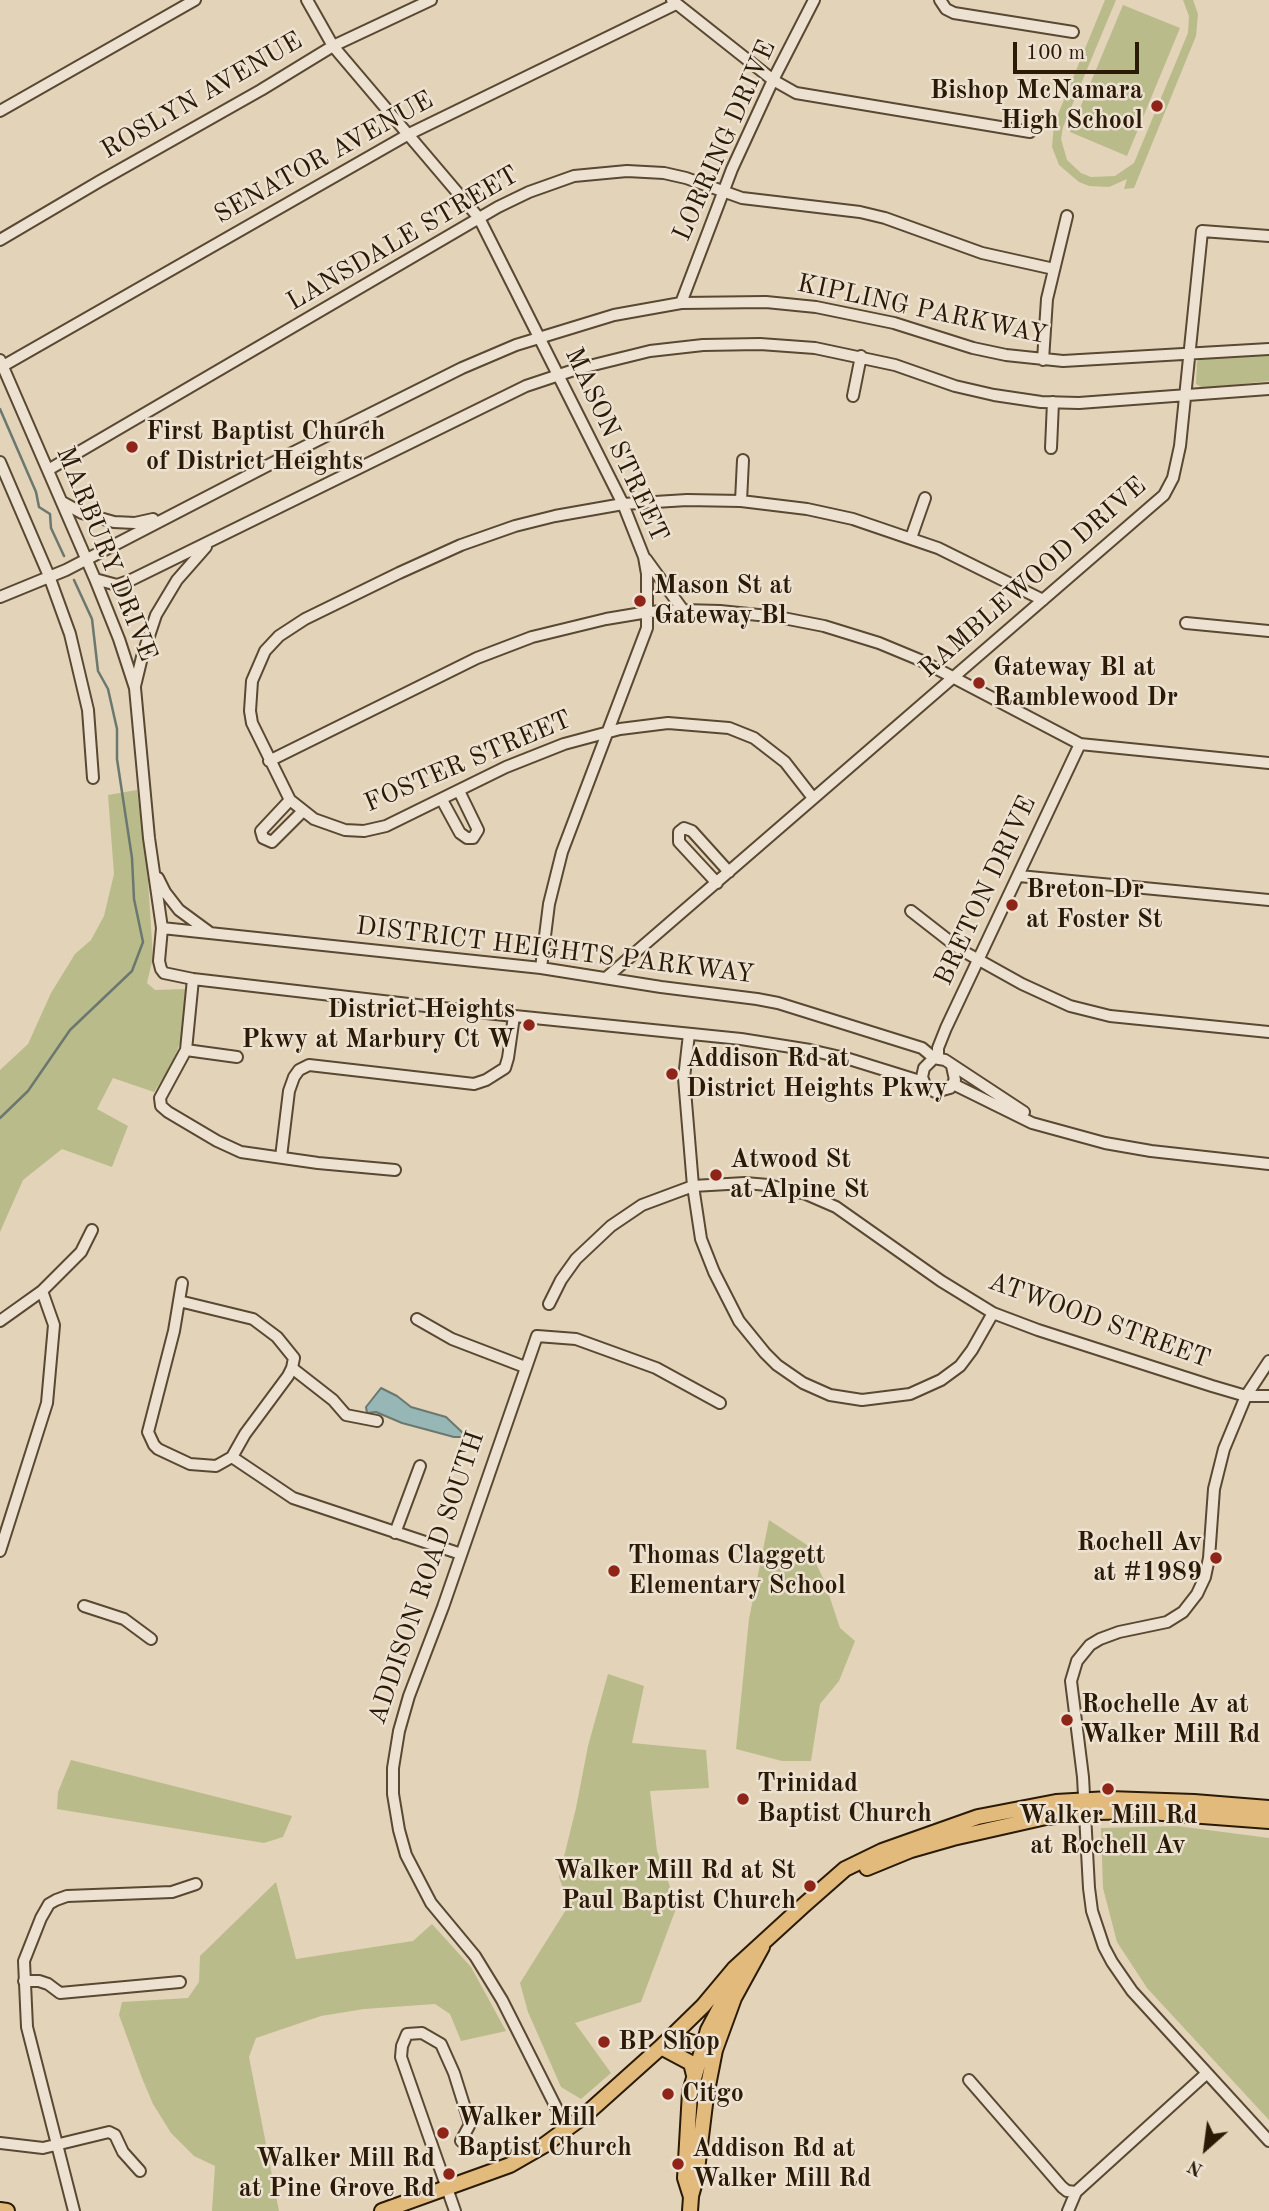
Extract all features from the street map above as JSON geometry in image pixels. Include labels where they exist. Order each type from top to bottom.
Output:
[{"type":"main road","points":[[382,2211],[510,2165],[543,2146],[585,2116],[661,2047],[760,1946],[845,1869],[882,1851],[938,1829],[1024,1807],[1194,1802],[1269,1808]]},
{"type":"main road","points":[[1085,1806],[1269,1821]]},
{"type":"main road","points":[[690,2204],[685,2165],[687,2110],[694,2075],[708,2048],[720,2004],[760,1946]]},
{"type":"main road","points":[[661,2047],[684,2040],[708,2048]]},
{"type":"main road","points":[[661,2047],[691,2063],[694,2075]]},
{"type":"main road","points":[[690,2204],[696,2178],[706,2096],[708,2048]]},
{"type":"main road","points":[[0,2210],[7,2211]]},
{"type":"street","points":[[0,111],[195,0]]},
{"type":"street","name":"MASON STREET","points":[[307,0],[333,46],[479,218],[623,504],[644,557],[648,612],[645,635],[555,875],[541,968]]},
{"type":"street","name":"ROSLYN AVENUE","points":[[0,240],[250,97],[333,46],[431,0]]},
{"type":"street","name":"LORRING DRIVE","points":[[681,303],[723,191],[773,80],[814,0]]},
{"type":"street","points":[[940,0],[950,12],[1073,32]]},
{"type":"street","points":[[674,2],[773,80],[796,93],[1030,132]]},
{"type":"street","name":"SENATOR AVENUE","points":[[1,363],[409,134],[674,2]]},
{"type":"street","name":"LANSDALE STREET","points":[[48,470],[479,218],[529,192],[593,172],[664,173],[742,198],[860,212],[885,218],[982,253],[1054,269]]},
{"type":"street","points":[[1043,360],[1047,299],[1067,216]]},
{"type":"street","name":"RAMBLEWOOD DRIVE","points":[[607,977],[1164,495],[1171,485],[1176,467],[1202,231],[1269,236]]},
{"type":"street","name":"KIPLING PARKWAY","points":[[0,597],[66,570],[462,368],[540,337],[614,315],[681,303],[765,302],[816,307],[894,323],[973,348],[1043,360],[1106,360],[1269,349]]},
{"type":"street","points":[[95,579],[108,584],[122,584],[488,402],[558,375],[650,351],[703,345],[815,348],[861,356],[968,389],[1005,397],[1053,402],[1079,403],[1269,389]]},
{"type":"street","points":[[853,396],[861,356]]},
{"type":"street","name":"MARBURY DRIVE","points":[[1,363],[95,579],[135,688],[162,928],[159,961],[164,973],[193,979]]},
{"type":"street","points":[[1051,448],[1053,402]]},
{"type":"street","points":[[741,501],[743,460]]},
{"type":"street","points":[[0,462],[49,576],[70,634],[88,709],[93,778]]},
{"type":"street","points":[[911,538],[925,498]]},
{"type":"street","name":"FOSTER STREET","points":[[813,798],[777,754],[740,731],[668,723],[608,732],[535,754],[386,826],[364,831],[335,828],[303,811],[290,800],[252,723],[251,692],[260,660],[279,636],[305,619],[460,545],[535,521],[623,504],[687,500],[741,501],[853,519],[911,538],[969,562],[1043,600]]},
{"type":"street","points":[[61,501],[82,513],[114,522],[135,523],[166,517]]},
{"type":"street","points":[[135,688],[149,632],[164,600],[189,565],[215,539]]},
{"type":"street","points":[[644,557],[682,610]]},
{"type":"street","points":[[269,761],[504,647],[558,629],[648,612],[682,610],[750,613],[824,626],[900,651],[1080,744],[1269,763]]},
{"type":"street","points":[[1186,623],[1269,631]]},
{"type":"street","name":"BRETON DRIVE","points":[[936,1058],[938,1047],[1080,744]]},
{"type":"street","points":[[442,800],[460,833],[467,838],[473,838],[478,830],[459,791]]},
{"type":"street","points":[[290,800],[261,831],[263,838],[272,842],[303,811]]},
{"type":"street","points":[[717,883],[679,842],[679,832],[684,828],[692,831],[729,872]]},
{"type":"street","name":"MARBURY DRIVE","points":[[152,856],[165,892],[186,916],[211,934]]},
{"type":"street","points":[[1020,876],[1269,900]]},
{"type":"street","points":[[911,911],[943,937],[979,960],[1051,998],[1088,1011],[1110,1016],[1269,1032]]},
{"type":"street","name":"DISTRICT HEIGHTS PARKWAY","points":[[162,928],[541,968],[778,1003],[922,1048],[936,1058]]},
{"type":"street","points":[[395,1170],[318,1163],[231,1149],[161,1105],[160,1098],[187,1050],[193,979],[810,1049],[923,1082],[935,1092],[946,1091],[953,1084],[956,1075],[953,1066]]},
{"type":"street","points":[[282,1157],[289,1091],[299,1070],[309,1065],[471,1084],[481,1082],[503,1070],[507,1063],[514,1016]]},
{"type":"street","points":[[688,1034],[684,1078],[693,1186],[701,1239],[739,1321],[777,1365],[819,1391],[862,1400],[895,1397],[921,1390],[960,1366],[993,1313]]},
{"type":"street","points":[[187,1050],[237,1057]]},
{"type":"street","points":[[923,1082],[924,1068],[936,1058],[945,1060],[1054,1129]]},
{"type":"street","points":[[953,1084],[1032,1123],[1122,1147],[1269,1164]]},
{"type":"street","name":"ATWOOD STREET","points":[[549,1304],[569,1267],[611,1226],[642,1205],[693,1186],[745,1183],[794,1191],[820,1199],[846,1213],[940,1282],[993,1313],[1038,1330],[1246,1396],[1269,1396]]},
{"type":"street","points":[[0,1321],[43,1291],[81,1252],[92,1230]]},
{"type":"street","points":[[179,1301],[253,1319],[277,1337],[294,1358],[292,1368],[232,1457],[211,1467],[190,1464],[155,1448],[149,1436],[148,1427],[174,1331],[179,1301],[182,1283]]},
{"type":"street","points":[[0,1551],[47,1403],[54,1325],[43,1291]]},
{"type":"street","points":[[417,1319],[452,1339],[525,1367]]},
{"type":"street","name":"ADDISON ROAD SOUTH","points":[[566,2129],[496,1990],[475,1956],[430,1903],[406,1855],[396,1818],[393,1768],[402,1718],[537,1336],[576,1339],[656,1368],[720,1403]]},
{"type":"street","points":[[1269,1360],[1246,1396],[1228,1437],[1216,1478],[1209,1558],[1205,1577],[1197,1594],[1183,1612],[1167,1622],[1100,1639],[1083,1652],[1074,1668],[1072,1691],[1085,1806],[1089,1888],[1092,1911],[1104,1947],[1132,1991],[1269,2141]]},
{"type":"street","points":[[292,1368],[333,1400],[346,1415],[377,1421]]},
{"type":"street","points":[[232,1457],[293,1498],[461,1554]]},
{"type":"street","points":[[395,1533],[420,1466]]},
{"type":"street","points":[[84,1606],[124,1619],[151,1639]]},
{"type":"street","points":[[74,2211],[27,2027],[24,1961],[49,1905],[55,1900],[66,1896],[172,1892],[197,1884]]},
{"type":"street","points":[[24,1981],[39,1981],[60,1993],[180,1982]]},
{"type":"street","points":[[455,2211],[401,2057],[407,2034],[422,2032],[441,2044],[454,2073],[470,2124],[461,2141]]},
{"type":"street","points":[[1068,2211],[1076,2192],[1206,2074]]},
{"type":"street","points":[[969,2080],[1062,2187],[1076,2192]]},
{"type":"street","points":[[0,2143],[33,2149],[58,2145],[106,2131],[112,2133],[140,2171]]},
{"type":"green space","points":[[1105,0],[1116,0],[1063,127],[1061,139],[1067,160],[1081,173],[1091,177],[1115,176],[1134,163],[1188,33],[1189,16],[1183,0],[1193,0],[1198,14],[1196,36],[1134,188],[1124,189],[1127,179],[1109,187],[1089,186],[1079,182],[1059,165],[1052,147],[1054,124]]},
{"type":"green space","points":[[1123,5],[1180,28],[1127,156],[1070,132]]},
{"type":"green space","points":[[1269,353],[1269,381],[1203,388],[1196,384],[1197,362],[1201,358]]},
{"type":"green space","points":[[137,790],[147,865],[153,957],[147,983],[155,990],[187,989],[181,1039],[174,1061],[154,1092],[113,1078],[97,1109],[128,1126],[112,1167],[62,1149],[23,1180],[0,1232],[0,1070],[28,1044],[51,993],[75,954],[91,940],[104,916],[114,874],[108,795]]},
{"type":"green space","points":[[769,1520],[807,1545],[824,1580],[840,1628],[855,1641],[839,1681],[820,1704],[811,1761],[782,1761],[736,1749],[749,1619]]},
{"type":"green space","points":[[608,1674],[644,1686],[632,1743],[706,1750],[709,1788],[650,1791],[657,1851],[677,1906],[641,2002],[575,2023],[611,2073],[581,2099],[561,2087],[528,2012],[520,1983],[569,1905],[559,1877],[588,1746]]},
{"type":"green space","points":[[71,1760],[292,1816],[283,1837],[264,1843],[57,1809],[58,1792]]},
{"type":"green space","points":[[1177,1826],[1269,1838],[1269,2120],[1147,1988],[1117,1942],[1103,1888],[1101,1828]]},
{"type":"green space","points":[[276,1882],[296,1959],[413,1941],[432,1924],[471,1967],[506,2031],[461,2041],[450,2014],[435,2004],[364,2009],[321,2016],[256,2038],[249,2057],[279,2211],[212,2211],[215,2166],[194,2156],[171,2133],[153,2104],[119,2015],[122,2002],[188,1998],[199,1982],[200,1956]]},
{"type":"water","points":[[381,1388],[411,1407],[446,1417],[464,1434],[454,1437],[402,1423],[376,1412],[367,1413],[366,1407]]},
{"type":"waterway","points":[[0,409],[36,492],[39,507],[50,514],[51,528],[64,556]]},
{"type":"waterway","points":[[0,1118],[28,1091],[70,1030],[132,971],[143,942],[134,899],[132,858],[117,759],[117,729],[108,689],[98,671],[92,619],[74,580]]},
{"type":"place","name":"Bishop McNamara High School","points":[[1157,106]]},
{"type":"place","name":"First Baptist Church of District Heights","points":[[132,447]]},
{"type":"place","name":"Mason St at Gateway Bl","points":[[640,601]]},
{"type":"place","name":"Gateway Bl at Ramblewood Dr","points":[[979,683]]},
{"type":"place","name":"Breton Dr at Foster St","points":[[1012,905]]},
{"type":"place","name":"District Heights Pkwy at Marbury Ct W","points":[[529,1025]]},
{"type":"place","name":"Addison Rd at District Heights Pkwy","points":[[672,1074]]},
{"type":"place","name":"Atwood St at Alpine St","points":[[716,1175]]},
{"type":"place","name":"Rochell Av at #1989","points":[[1216,1558]]},
{"type":"place","name":"Thomas Claggett Elementary School","points":[[614,1571]]},
{"type":"place","name":"Rochelle Av at Walker Mill Rd","points":[[1067,1720]]},
{"type":"place","name":"Walker Mill Rd at Rochell Av","points":[[1108,1789]]},
{"type":"place","name":"Trinidad Baptist Church","points":[[743,1799]]},
{"type":"place","name":"Walker Mill Rd at St Paul Baptist Church","points":[[810,1886]]},
{"type":"place","name":"BP Shop","points":[[604,2042]]},
{"type":"place","name":"Citgo","points":[[668,2094]]},
{"type":"place","name":"Walker Mill Baptist Church","points":[[443,2133]]},
{"type":"place","name":"Addison Rd at Walker Mill Rd","points":[[678,2164]]},
{"type":"place","name":"Walker Mill Rd at Pine Grove Rd","points":[[449,2174]]}]
